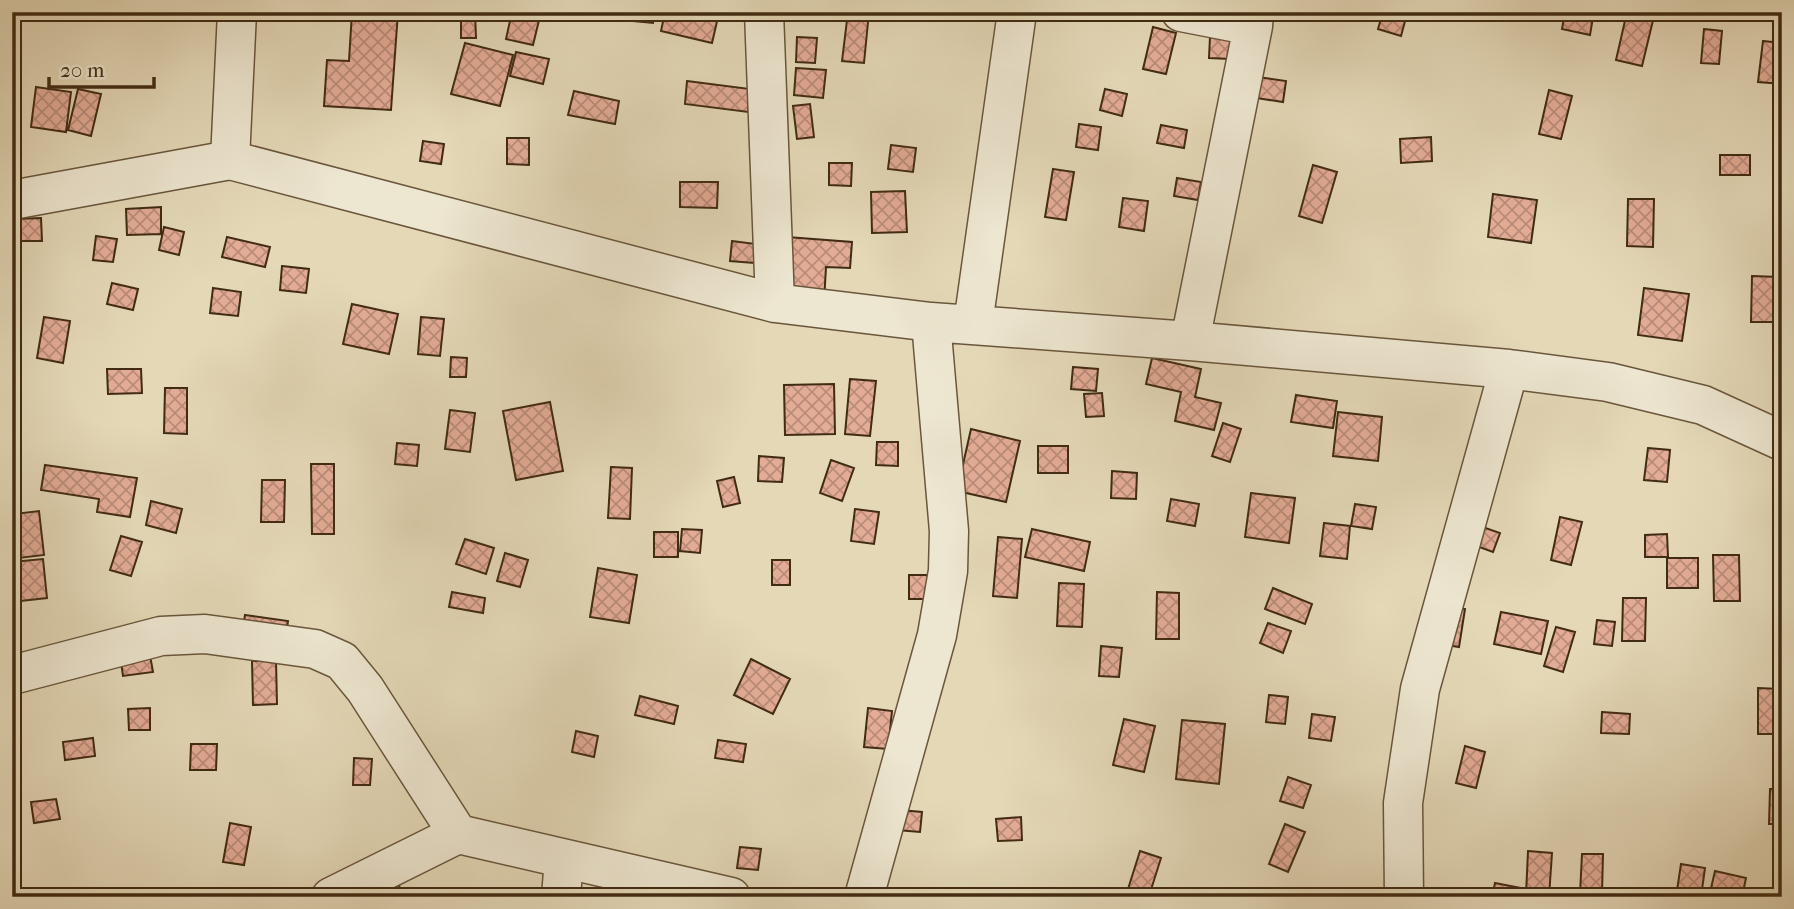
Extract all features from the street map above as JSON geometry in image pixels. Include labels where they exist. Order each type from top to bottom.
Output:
[{"type":"street","points":[[230,160],[236,12]]},
{"type":"street","points":[[764,12],[775,303]]},
{"type":"street","points":[[973,324],[1017,12]]},
{"type":"street","points":[[1181,12],[1253,19],[1190,341]]},
{"type":"street","points":[[12,200],[230,160],[775,303],[932,322],[1509,369],[1608,382],[1703,405],[1782,441]]},
{"type":"street","points":[[864,897],[937,635],[948,571],[949,531],[932,322]]},
{"type":"street","points":[[1404,897],[1403,803],[1420,689],[1509,369]]},
{"type":"street","points":[[12,675],[161,636],[205,634],[315,649],[342,661],[365,689],[457,834]]},
{"type":"street","points":[[331,897],[457,834],[731,897]]},
{"type":"street","points":[[561,897],[564,859]]},
{"type":"building","points":[[352,12],[398,12],[391,110],[324,106],[327,60],[349,61]]},
{"type":"building","points":[[461,12],[475,12],[476,38],[461,38]]},
{"type":"building","points":[[512,12],[541,12],[533,45],[506,39]]},
{"type":"building","points":[[636,12],[654,12],[653,23],[634,21]]},
{"type":"building","points":[[665,12],[696,12],[718,17],[712,43],[661,31]]},
{"type":"building","points":[[848,12],[869,12],[864,63],[842,61]]},
{"type":"building","points":[[1342,12],[1365,12],[1364,17]]},
{"type":"building","points":[[1383,12],[1407,14],[1401,36],[1378,29]]},
{"type":"building","points":[[1565,12],[1593,17],[1590,35],[1562,29]]},
{"type":"building","points":[[1627,12],[1655,12],[1642,66],[1616,60]]},
{"type":"building","points":[[1153,27],[1176,33],[1166,74],[1143,69]]},
{"type":"building","points":[[1704,29],[1722,31],[1719,64],[1701,63]]},
{"type":"building","points":[[797,37],[817,38],[815,63],[796,62]]},
{"type":"building","points":[[1210,37],[1231,39],[1230,59],[1209,58]]},
{"type":"building","points":[[1763,41],[1782,43],[1782,84],[1758,82]]},
{"type":"building","points":[[465,43],[513,55],[500,106],[451,94]]},
{"type":"building","points":[[516,52],[549,59],[543,84],[510,76]]},
{"type":"building","points":[[796,68],[826,70],[823,98],[794,95]]},
{"type":"building","points":[[1258,77],[1286,81],[1283,102],[1256,98]]},
{"type":"building","points":[[687,81],[750,89],[748,112],[685,104]]},
{"type":"building","points":[[36,87],[71,92],[66,132],[31,127]]},
{"type":"building","points":[[78,89],[101,94],[91,136],[68,130]]},
{"type":"building","points":[[1105,89],[1127,94],[1122,116],[1100,110]]},
{"type":"building","points":[[1549,90],[1572,96],[1561,139],[1539,134]]},
{"type":"building","points":[[574,91],[619,101],[615,124],[568,115]]},
{"type":"building","points":[[810,104],[814,137],[797,139],[793,106]]},
{"type":"building","points":[[1079,124],[1101,127],[1098,150],[1076,147]]},
{"type":"building","points":[[1161,125],[1187,130],[1184,148],[1157,143]]},
{"type":"building","points":[[1431,137],[1432,161],[1401,163],[1400,139]]},
{"type":"building","points":[[507,138],[529,138],[529,165],[507,164]]},
{"type":"building","points":[[423,141],[444,144],[441,164],[420,161]]},
{"type":"building","points":[[891,145],[916,148],[913,172],[888,169]]},
{"type":"building","points":[[1720,155],[1750,155],[1750,175],[1720,175]]},
{"type":"building","points":[[829,163],[852,163],[851,186],[829,185]]},
{"type":"building","points":[[1313,165],[1337,172],[1322,223],[1299,216]]},
{"type":"building","points":[[1053,169],[1074,172],[1066,220],[1045,217]]},
{"type":"building","points":[[1177,178],[1201,182],[1198,200],[1174,196]]},
{"type":"building","points":[[680,182],[718,182],[717,208],[680,207]]},
{"type":"building","points":[[905,191],[907,232],[872,233],[871,192]]},
{"type":"building","points":[[1493,194],[1537,200],[1531,243],[1488,237]]},
{"type":"building","points":[[1123,198],[1148,201],[1144,231],[1119,227]]},
{"type":"building","points":[[1628,199],[1654,199],[1653,247],[1627,246]]},
{"type":"building","points":[[161,207],[161,234],[127,235],[126,209]]},
{"type":"building","points":[[41,218],[42,241],[16,241],[15,219]]},
{"type":"building","points":[[164,227],[184,232],[179,255],[159,250]]},
{"type":"building","points":[[96,236],[117,239],[113,262],[93,260]]},
{"type":"building","points":[[227,237],[270,247],[265,267],[222,257]]},
{"type":"building","points":[[787,237],[852,242],[850,268],[826,267],[824,302],[783,300]]},
{"type":"building","points":[[732,241],[756,244],[754,263],[730,261]]},
{"type":"building","points":[[282,266],[309,269],[306,293],[280,290]]},
{"type":"building","points":[[1752,276],[1779,277],[1777,322],[1751,322]]},
{"type":"building","points":[[112,283],[138,289],[133,310],[107,304]]},
{"type":"building","points":[[213,288],[241,292],[238,316],[210,313]]},
{"type":"building","points":[[1644,288],[1689,294],[1682,341],[1638,335]]},
{"type":"building","points":[[352,304],[398,314],[389,354],[343,344]]},
{"type":"building","points":[[44,317],[70,321],[63,363],[37,358]]},
{"type":"building","points":[[421,317],[444,319],[440,356],[418,354]]},
{"type":"building","points":[[451,357],[467,358],[466,377],[450,377]]},
{"type":"building","points":[[1152,358],[1201,369],[1195,397],[1221,403],[1214,430],[1175,421],[1181,392],[1146,384]]},
{"type":"building","points":[[1073,367],[1098,369],[1096,391],[1071,389]]},
{"type":"building","points":[[107,369],[141,369],[142,393],[108,394]]},
{"type":"building","points":[[850,379],[876,381],[870,436],[845,434]]},
{"type":"building","points":[[834,384],[835,434],[785,435],[784,385]]},
{"type":"building","points":[[165,388],[187,388],[187,434],[164,433]]},
{"type":"building","points":[[1102,393],[1104,416],[1086,417],[1084,394]]},
{"type":"building","points":[[1296,395],[1337,401],[1333,428],[1291,422]]},
{"type":"building","points":[[550,402],[563,471],[516,480],[503,411]]},
{"type":"building","points":[[450,410],[475,413],[470,452],[445,449]]},
{"type":"building","points":[[1338,412],[1382,417],[1378,461],[1333,456]]},
{"type":"building","points":[[1223,423],[1241,429],[1230,462],[1212,456]]},
{"type":"building","points":[[971,429],[1020,441],[1006,502],[957,491]]},
{"type":"building","points":[[877,442],[898,442],[898,466],[876,465]]},
{"type":"building","points":[[397,443],[419,445],[417,466],[395,464]]},
{"type":"building","points":[[1038,446],[1068,446],[1068,473],[1038,473]]},
{"type":"building","points":[[1648,448],[1670,450],[1667,482],[1644,480]]},
{"type":"building","points":[[759,456],[784,458],[782,482],[758,481]]},
{"type":"building","points":[[831,460],[854,468],[842,501],[820,493]]},
{"type":"building","points":[[311,464],[334,464],[334,534],[312,534]]},
{"type":"building","points":[[45,465],[137,478],[130,517],[97,512],[99,499],[41,490]]},
{"type":"building","points":[[611,467],[632,468],[630,519],[608,518]]},
{"type":"building","points":[[1112,471],[1137,473],[1136,499],[1111,498]]},
{"type":"building","points":[[734,477],[740,503],[723,507],[717,481]]},
{"type":"building","points":[[262,480],[285,480],[284,522],[261,522]]},
{"type":"building","points":[[1251,493],[1295,498],[1289,543],[1245,537]]},
{"type":"building","points":[[1171,499],[1199,504],[1195,526],[1167,521]]},
{"type":"building","points":[[151,501],[182,509],[176,533],[146,525]]},
{"type":"building","points":[[1355,504],[1376,507],[1372,529],[1351,526]]},
{"type":"building","points":[[1779,505],[1782,506],[1782,537],[1773,535]]},
{"type":"building","points":[[855,509],[879,512],[874,544],[851,541]]},
{"type":"building","points":[[39,511],[44,555],[19,558],[14,514]]},
{"type":"building","points":[[1560,517],[1582,522],[1571,565],[1551,560]]},
{"type":"building","points":[[1324,523],[1350,526],[1347,559],[1320,556]]},
{"type":"building","points":[[1471,523],[1500,533],[1493,552],[1465,542]]},
{"type":"building","points":[[682,529],[702,530],[700,553],[680,551]]},
{"type":"building","points":[[1032,529],[1090,542],[1084,571],[1025,557]]},
{"type":"building","points":[[654,532],[678,532],[678,557],[654,557]]},
{"type":"building","points":[[1667,534],[1668,557],[1645,557],[1645,535]]},
{"type":"building","points":[[121,536],[142,542],[131,576],[110,570]]},
{"type":"building","points":[[998,537],[1022,539],[1017,598],[993,596]]},
{"type":"building","points":[[465,539],[494,548],[486,574],[456,564]]},
{"type":"building","points":[[505,553],[528,560],[520,587],[497,581]]},
{"type":"building","points":[[1713,555],[1739,555],[1740,601],[1714,601]]},
{"type":"building","points":[[1667,558],[1698,558],[1698,588],[1667,588]]},
{"type":"building","points":[[43,559],[47,598],[12,602],[12,562]]},
{"type":"building","points":[[772,560],[790,560],[790,585],[772,585]]},
{"type":"building","points":[[598,568],[637,575],[629,623],[590,617]]},
{"type":"building","points":[[909,575],[935,575],[934,599],[909,599]]},
{"type":"building","points":[[1059,583],[1084,584],[1082,627],[1057,626]]},
{"type":"building","points":[[1273,588],[1312,604],[1305,624],[1265,609]]},
{"type":"building","points":[[452,592],[485,598],[483,613],[449,607]]},
{"type":"building","points":[[1157,592],[1179,593],[1179,639],[1156,639]]},
{"type":"building","points":[[1623,598],[1646,598],[1645,641],[1622,641]]},
{"type":"building","points":[[1446,606],[1465,609],[1459,647],[1440,644]]},
{"type":"building","points":[[1501,612],[1548,621],[1541,654],[1494,644]]},
{"type":"building","points":[[245,615],[288,621],[285,641],[242,635]]},
{"type":"building","points":[[1597,620],[1615,622],[1612,646],[1594,644]]},
{"type":"building","points":[[1268,623],[1291,631],[1283,653],[1260,643]]},
{"type":"building","points":[[1556,627],[1575,632],[1563,672],[1544,666]]},
{"type":"building","points":[[1101,646],[1122,648],[1119,677],[1099,676]]},
{"type":"building","points":[[149,650],[153,672],[123,676],[120,655]]},
{"type":"building","points":[[751,659],[790,679],[773,714],[734,695]]},
{"type":"building","points":[[252,661],[276,661],[277,704],[253,705]]},
{"type":"building","points":[[1758,688],[1782,689],[1782,734],[1758,734]]},
{"type":"building","points":[[1269,695],[1288,697],[1285,724],[1266,722]]},
{"type":"building","points":[[640,696],[678,706],[674,724],[635,715]]},
{"type":"building","points":[[150,708],[150,730],[129,730],[128,709]]},
{"type":"building","points":[[868,708],[892,711],[888,749],[864,747]]},
{"type":"building","points":[[1602,712],[1630,714],[1629,734],[1601,733]]},
{"type":"building","points":[[1312,714],[1335,717],[1331,741],[1309,738]]},
{"type":"building","points":[[1124,719],[1155,726],[1144,772],[1113,765]]},
{"type":"building","points":[[1182,720],[1225,724],[1219,784],[1176,779]]},
{"type":"building","points":[[576,731],[598,736],[594,757],[572,752]]},
{"type":"building","points":[[93,738],[95,756],[65,760],[63,742]]},
{"type":"building","points":[[718,740],[746,744],[743,762],[715,758]]},
{"type":"building","points":[[191,744],[217,744],[216,770],[190,770]]},
{"type":"building","points":[[1465,746],[1485,752],[1476,788],[1456,783]]},
{"type":"building","points":[[354,758],[372,759],[370,785],[353,785]]},
{"type":"building","points":[[1288,777],[1311,785],[1303,808],[1280,801]]},
{"type":"building","points":[[1770,789],[1782,789],[1782,824],[1769,824]]},
{"type":"building","points":[[56,799],[60,819],[34,823],[31,802]]},
{"type":"building","points":[[899,810],[922,812],[920,832],[897,830]]},
{"type":"building","points":[[1021,817],[1022,840],[998,841],[996,819]]},
{"type":"building","points":[[230,823],[251,827],[244,865],[223,862]]},
{"type":"building","points":[[1285,824],[1305,832],[1288,872],[1269,864]]},
{"type":"building","points":[[740,847],[761,849],[758,870],[737,868]]},
{"type":"building","points":[[1140,851],[1161,858],[1149,896],[1128,889]]},
{"type":"building","points":[[1528,851],[1552,853],[1549,897],[1526,895]]},
{"type":"building","points":[[1582,854],[1603,854],[1602,894],[1580,894]]},
{"type":"building","points":[[1681,864],[1705,868],[1701,897],[1676,897]]},
{"type":"building","points":[[1715,871],[1746,878],[1742,897],[1709,897]]},
{"type":"building","points":[[1495,883],[1521,888],[1519,897],[1492,897]]},
{"type":"building","points":[[399,885],[402,897],[381,897],[380,889]]}]
